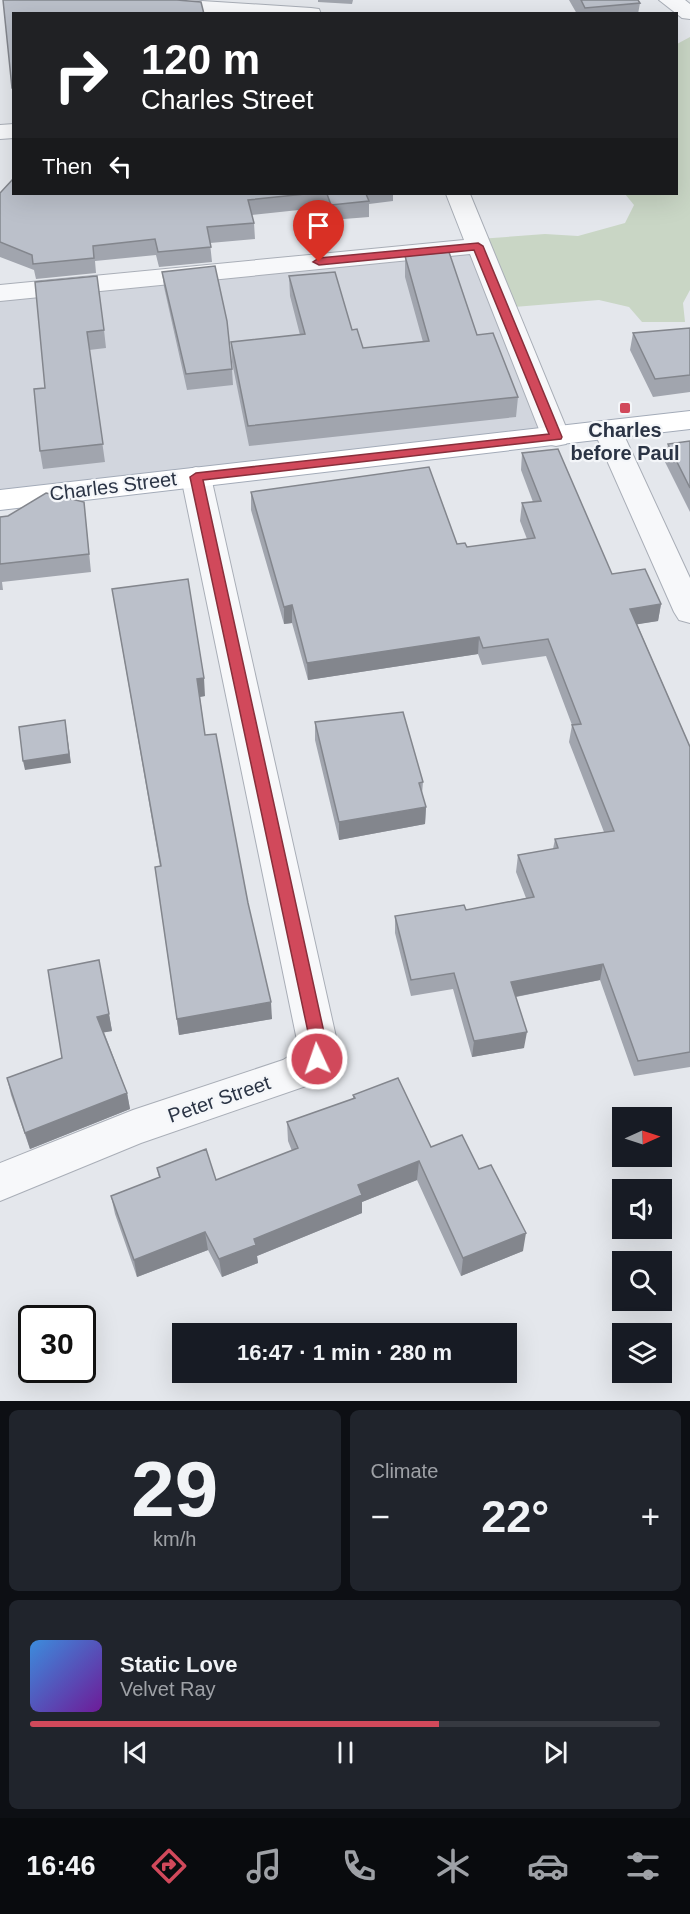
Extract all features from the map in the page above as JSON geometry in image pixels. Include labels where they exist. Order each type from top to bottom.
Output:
[{"type":"main road","name":"Charles Street","points":[[0,500],[690,420]]},
{"type":"street","points":[[80,0],[278,12]]},
{"type":"street","points":[[458,195],[556,437]]},
{"type":"street","points":[[0,293],[478,246]]},
{"type":"street","points":[[608,430],[690,612]]},
{"type":"street","name":"Peter Street","points":[[0,1182],[133,1128],[295,1073],[317,1059],[319,1046],[317,1034],[196,477]]},
{"type":"shaded area","points":[[473,246],[551,432],[0,500],[0,294]]},
{"type":"green space","points":[[690,37],[690,290],[683,303],[685,322],[642,322],[629,307],[599,300],[502,308],[479,239],[545,234],[578,236],[625,223],[634,205],[626,195],[678,195],[678,43]]},
{"type":"building","points":[[3,0],[201,2],[204,12],[12,12],[12,88]]},
{"type":"building","points":[[581,0],[638,0],[640,3],[585,8]]},
{"type":"building","points":[[12,180],[12,195],[296,195],[248,200],[254,223],[207,227],[211,247],[158,252],[155,239],[93,246],[94,258],[33,264],[32,255],[0,242],[0,193]]},
{"type":"building","points":[[327,195],[366,195],[369,201],[331,205]]},
{"type":"building","points":[[449,252],[477,335],[493,333],[518,397],[248,426],[231,342],[305,334],[289,276],[335,272],[352,330],[357,329],[363,348],[429,341],[405,256]]},
{"type":"building","points":[[215,266],[227,321],[232,369],[186,374],[162,272]]},
{"type":"building","points":[[97,276],[104,330],[87,332],[103,444],[40,451],[34,389],[45,388],[35,282]]},
{"type":"building","points":[[690,328],[690,375],[655,379],[633,333]]},
{"type":"building","points":[[690,441],[690,488],[668,444]]},
{"type":"building","points":[[558,449],[612,574],[645,569],[661,604],[630,609],[690,747],[690,1052],[638,1061],[603,964],[511,982],[527,1032],[474,1041],[454,973],[411,980],[395,916],[464,905],[466,910],[534,897],[518,855],[558,848],[555,839],[614,831],[572,725],[581,724],[548,639],[483,648],[479,637],[307,663],[292,605],[284,607],[251,492],[429,467],[457,544],[465,543],[467,547],[535,538],[522,503],[541,501],[522,453]]},
{"type":"building","points":[[46,493],[84,502],[89,554],[0,564],[0,517],[8,516]]},
{"type":"building","points":[[188,579],[204,678],[197,679],[205,735],[216,734],[248,903],[271,1002],[177,1019],[155,867],[161,866],[112,589]]},
{"type":"building","points":[[403,712],[423,782],[419,783],[426,807],[339,822],[315,722]]},
{"type":"building","points":[[65,720],[69,754],[23,761],[19,727]]},
{"type":"building","points":[[99,960],[109,1014],[97,1017],[127,1093],[25,1133],[7,1078],[62,1058],[48,970]]},
{"type":"building","points":[[398,1078],[431,1147],[462,1135],[479,1169],[491,1165],[526,1233],[463,1258],[419,1161],[358,1185],[362,1195],[254,1239],[256,1245],[219,1259],[205,1232],[134,1260],[111,1196],[160,1177],[157,1168],[206,1149],[216,1180],[298,1148],[287,1122],[355,1098],[353,1095]]},
{"type":"place","name":"Charles before Paul","points":[[625,408]]},
{"type":"route","points":[[317,1059],[319,1046],[196,477],[556,437],[478,246],[319,262]]}]
